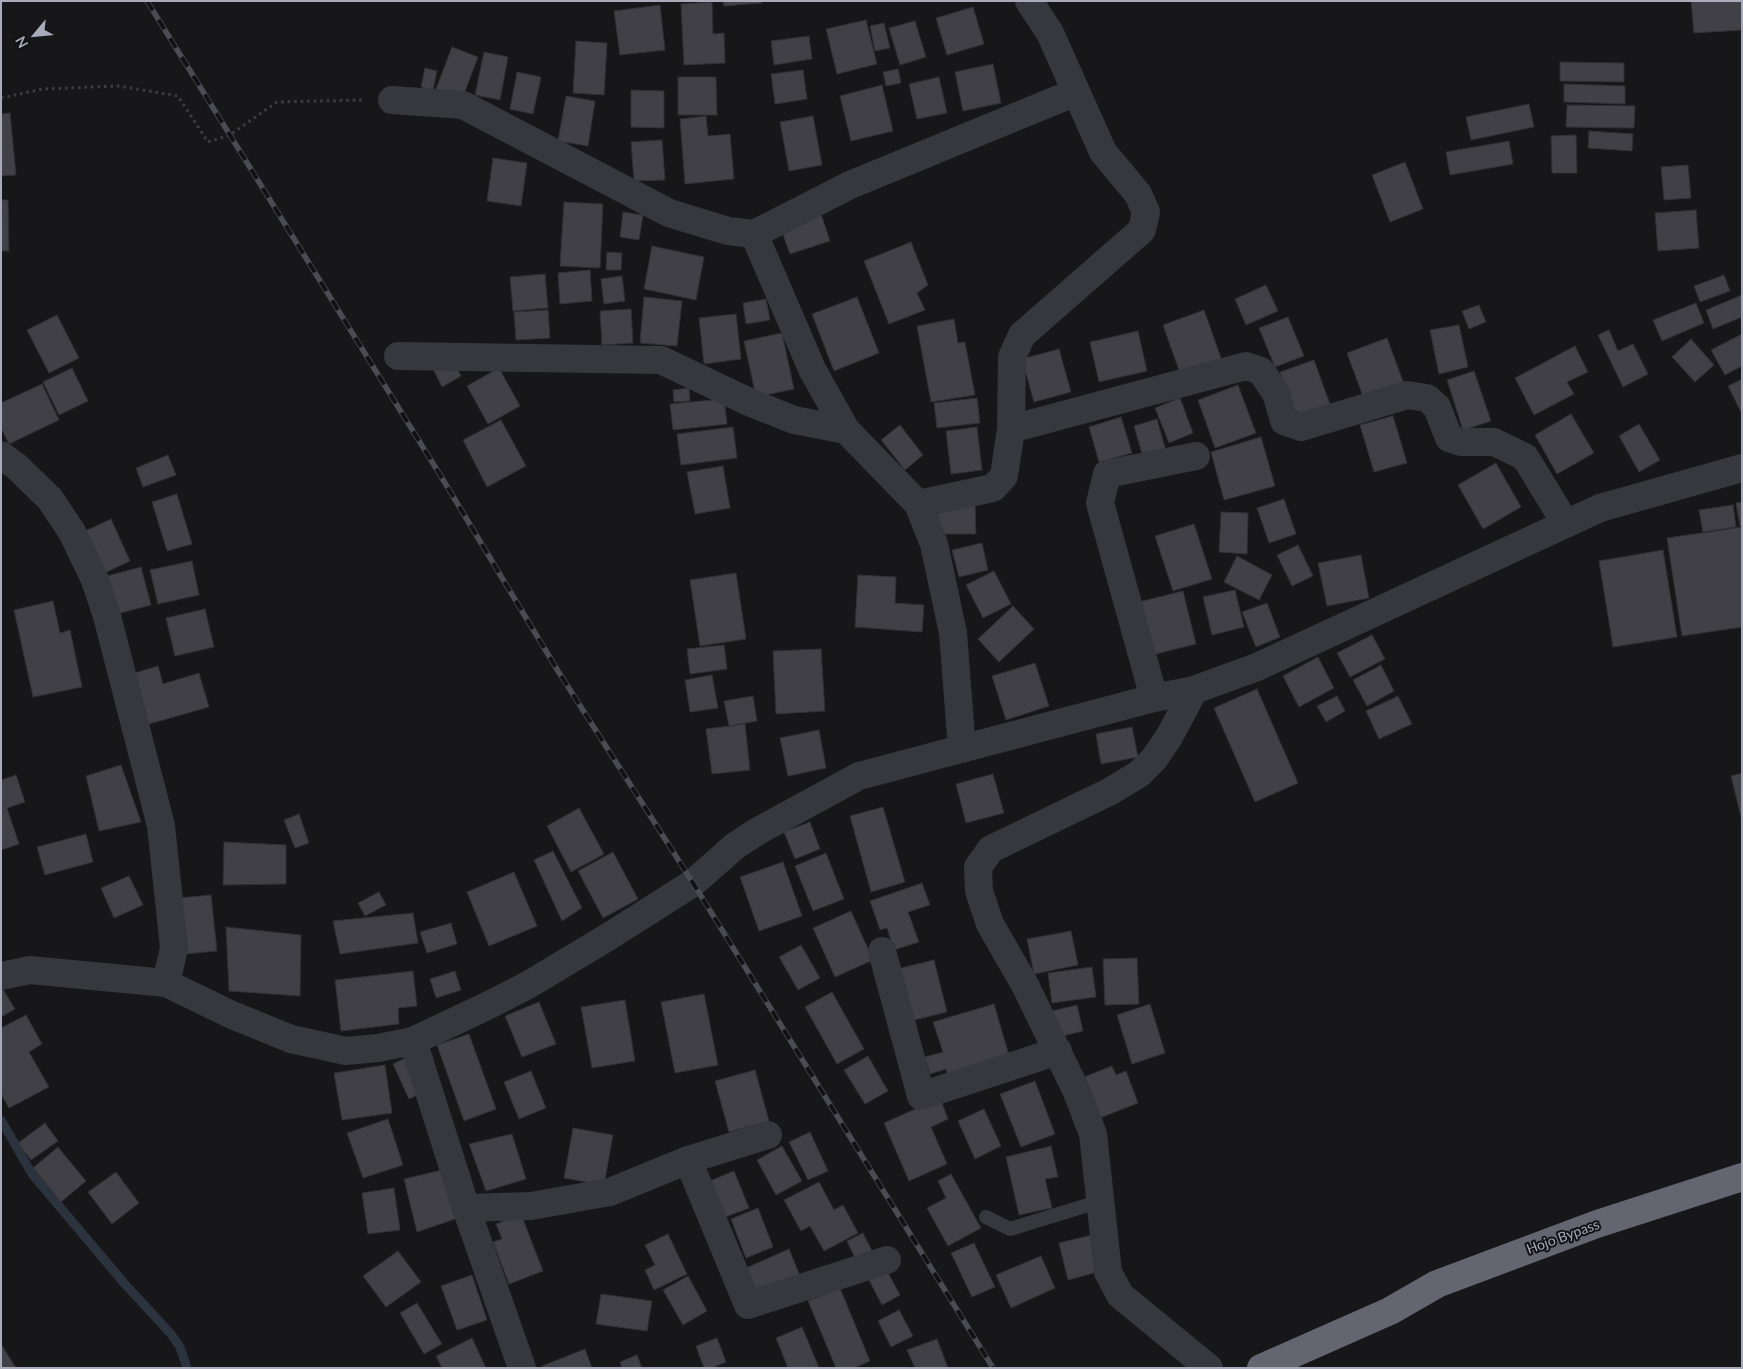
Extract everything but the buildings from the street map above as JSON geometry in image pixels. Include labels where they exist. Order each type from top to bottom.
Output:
[{"type":"highway","name":"Hojo Bypass","points":[[1261,1368],[1390,1311],[1437,1284],[1647,1207],[1742,1177]]},
{"type":"highway","name":"Hojo Bypass","points":[[1390,1311],[1442,1299],[1528,1263],[1659,1219],[1742,1196]]},
{"type":"street","points":[[918,504],[993,488],[1004,476],[1011,429],[1012,357],[1022,334],[1142,230],[1146,212],[1138,194],[1103,152],[1050,33],[1029,1]]},
{"type":"street","points":[[392,100],[462,105],[669,213],[728,231],[754,234],[850,186],[1076,92]]},
{"type":"street","points":[[754,234],[812,369],[846,430],[918,504],[934,544],[953,633],[962,749]]},
{"type":"street","points":[[398,356],[661,360],[749,402],[794,420],[846,430]]},
{"type":"street","points":[[1011,429],[1246,366],[1261,371],[1276,393],[1284,421],[1302,427],[1408,396],[1427,398],[1437,407],[1449,438],[1461,442],[1494,442],[1525,457],[1566,524]]},
{"type":"street","points":[[1,455],[16,466],[50,499],[72,532],[95,580],[107,616],[161,826],[174,948],[166,983]]},
{"type":"street","points":[[1154,698],[1100,503],[1108,474],[1196,456]]},
{"type":"street","points":[[1,976],[30,970],[166,983],[232,1015],[291,1039],[346,1051],[378,1048],[413,1041],[489,1006],[560,966],[693,883],[735,846],[758,831],[859,776],[1154,698],[1194,690],[1256,668],[1600,508],[1742,468]]},
{"type":"street","points":[[1194,690],[1169,737],[1154,759],[1139,774],[1109,792],[991,850],[978,867],[979,891],[990,924],[1025,985],[1058,1051],[1077,1092],[1093,1134],[1108,1272],[1120,1295],[1209,1368]]},
{"type":"street","points":[[882,951],[921,1096],[1058,1051]]},
{"type":"street","points":[[413,1041],[466,1208],[522,1368]]},
{"type":"street","points":[[466,1208],[531,1206],[610,1192],[688,1160],[768,1135]]},
{"type":"street","points":[[688,1160],[748,1305],[887,1260]]},
{"type":"lane","points":[[986,1217],[1010,1229],[1100,1201]]},
{"type":"path","points":[[1,98],[43,89],[119,86],[178,96],[208,142],[230,135],[277,102],[392,100]]},
{"type":"waterway","points":[[1,1120],[32,1174],[124,1283],[171,1334],[180,1347],[187,1368]]},
{"type":"railway","points":[[147,1],[442,478],[558,671],[693,883],[993,1368]]}]
